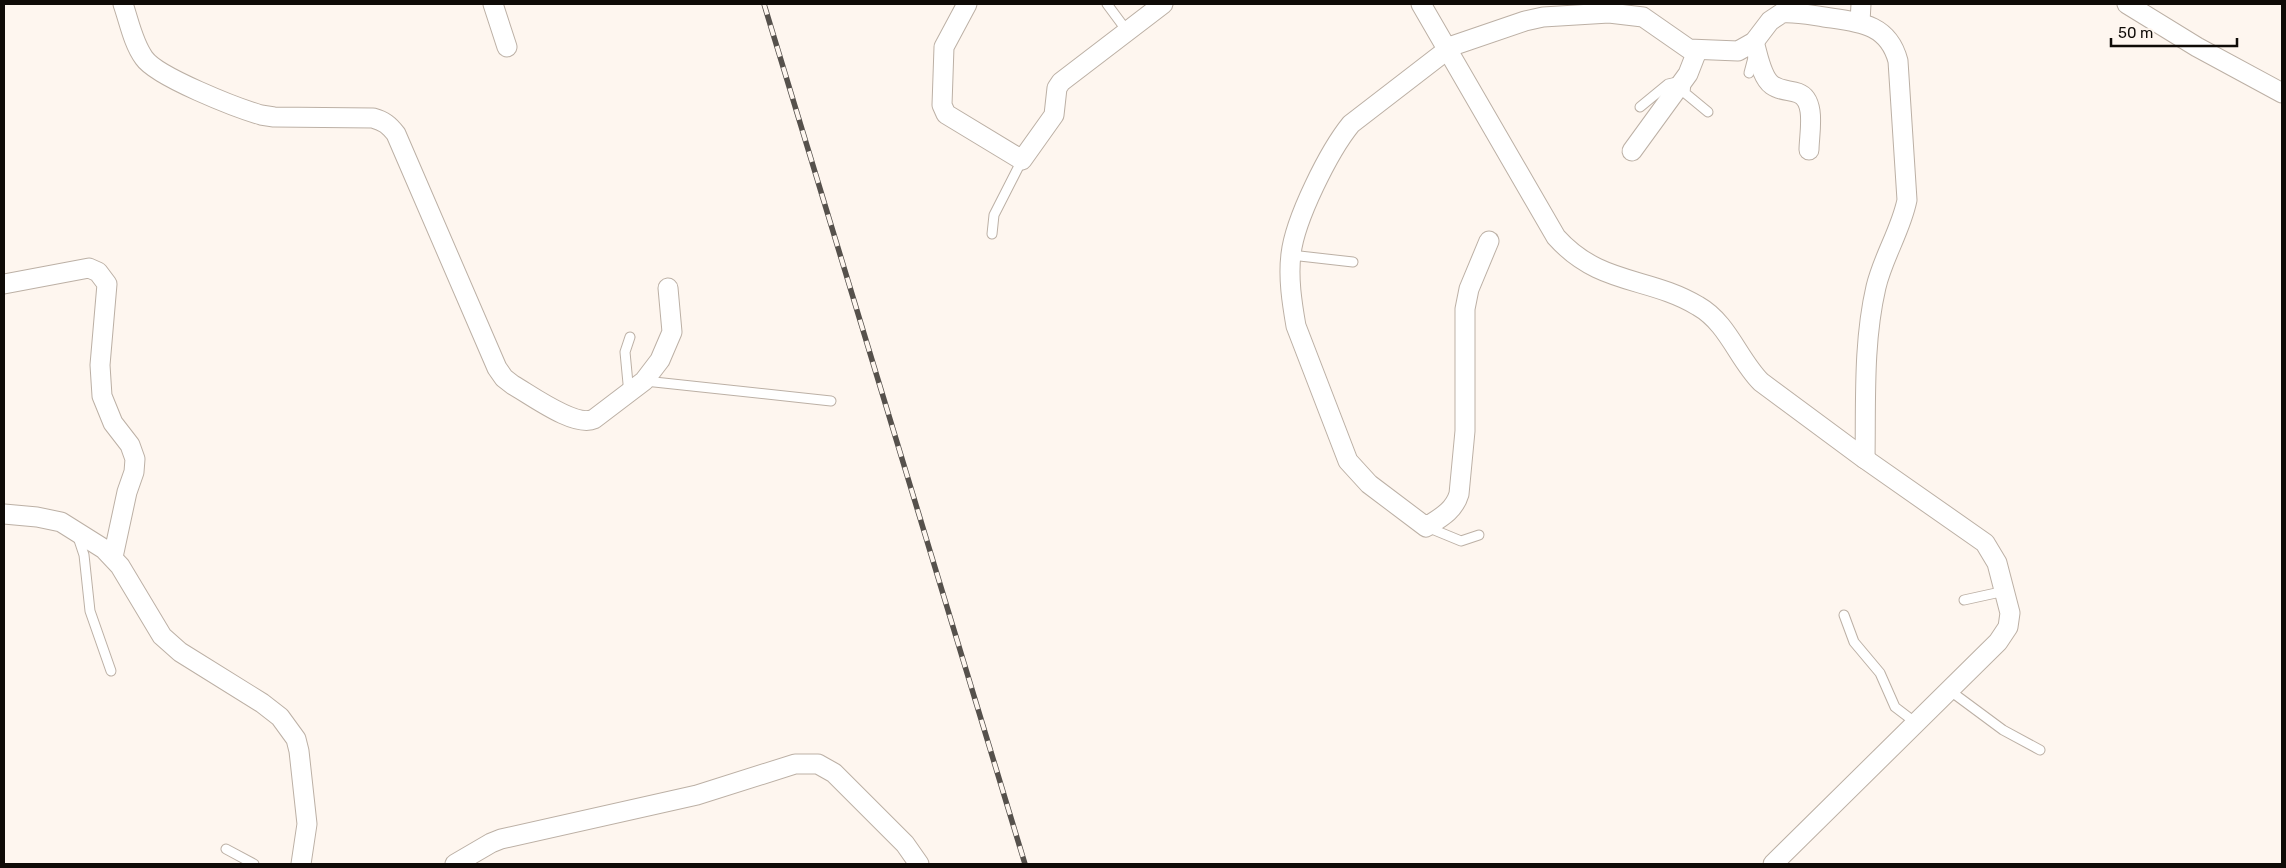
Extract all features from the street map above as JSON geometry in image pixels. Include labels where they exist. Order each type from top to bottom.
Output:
[{"type":"street","points":[[123,4],[139,50],[150,64],[167,76],[261,115],[274,117],[373,118],[383,121],[396,134],[493,359],[504,378],[564,414],[582,422],[594,419],[629,395],[644,381],[660,360],[672,332],[668,288]]},
{"type":"street","points":[[493,4],[507,48]]},
{"type":"street","points":[[967,4],[944,47],[942,105],[946,114],[1022,160],[1054,115],[1058,88],[1061,82],[1163,4]]},
{"type":"street","points":[[1421,4],[1556,237],[1568,250],[1598,270],[1682,297],[1699,306],[1721,326],[1754,375],[1761,382],[1864,459],[1985,543],[1998,563],[2010,613],[2008,627],[1998,642],[1772,864]]},
{"type":"street","points":[[2127,4],[2196,47],[2282,93]]},
{"type":"street","points":[[1489,241],[1469,289],[1465,309],[1465,437],[1459,494],[1455,503],[1445,515],[1426,527],[1369,484],[1348,461],[1296,326],[1292,305],[1291,255],[1300,218],[1333,148],[1351,124],[1447,49],[1525,21],[1543,17],[1609,13],[1643,17],[1654,23],[1679,44],[1696,51],[1738,51],[1755,45],[1770,21],[1782,13],[1860,13],[1885,36],[1891,44],[1898,61],[1907,200],[1903,215],[1879,274],[1876,289],[1867,345],[1864,459]]},
{"type":"street","points":[[1755,45],[1766,77],[1771,85],[1799,93],[1806,98],[1810,108],[1809,150]]},
{"type":"street","points":[[1632,151],[1686,77],[1696,51]]},
{"type":"street","points":[[4,284],[74,269],[89,268],[98,272],[107,284],[100,366],[102,396],[113,423],[130,445],[135,459],[134,472],[127,492],[113,557]]},
{"type":"street","points":[[4,514],[51,519],[75,530],[113,557],[162,636],[180,652],[272,710],[292,734],[300,751],[307,824],[301,864]]},
{"type":"street","points":[[455,864],[501,839],[697,795],[795,764],[808,762],[818,764],[834,773],[905,844],[919,864]]},
{"type":"lane","points":[[1107,4],[1127,31]]},
{"type":"lane","points":[[1749,73],[1755,45]]},
{"type":"lane","points":[[1640,107],[1668,84],[1686,77],[1685,93],[1708,112]]},
{"type":"lane","points":[[992,234],[994,215],[1022,160]]},
{"type":"lane","points":[[1291,255],[1353,262]]},
{"type":"lane","points":[[629,395],[625,352],[630,337]]},
{"type":"lane","points":[[644,381],[831,401]]},
{"type":"lane","points":[[1426,527],[1461,541],[1480,535]]},
{"type":"lane","points":[[75,530],[84,555],[90,611],[111,671]]},
{"type":"lane","points":[[1964,600],[2004,591]]},
{"type":"lane","points":[[1844,615],[1854,642],[1880,673],[1895,707],[1916,723]]},
{"type":"lane","points":[[1949,690],[2003,730],[2040,750]]},
{"type":"lane","points":[[226,849],[254,864]]},
{"type":"railway","points":[[764,4],[1025,864]]}]
